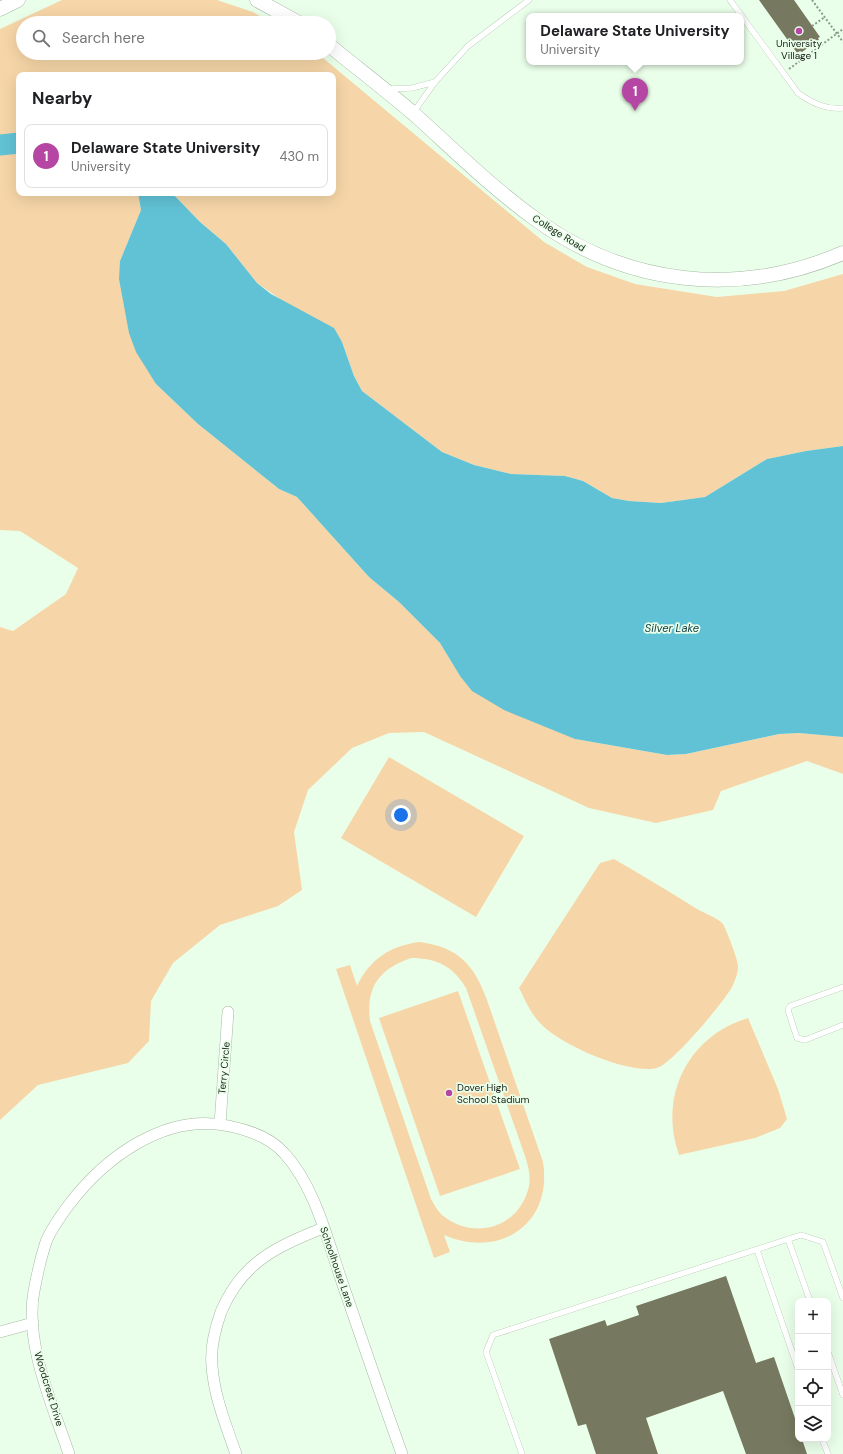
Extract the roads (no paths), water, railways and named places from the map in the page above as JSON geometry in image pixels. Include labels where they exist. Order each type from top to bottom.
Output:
[{"type":"street","points":[[0,9],[17,0]]},
{"type":"street","points":[[257,0],[286,16]]},
{"type":"street","name":"College Road","points":[[336,51],[413,113],[458,154],[534,218],[576,246],[624,265],[658,274],[710,281],[758,278],[801,268],[843,253]]},
{"type":"street","name":"Terry Circle","points":[[220,1124],[228,1012]]},
{"type":"street","name":"Schoolhouse Lane","points":[[220,1124],[243,1129],[270,1142],[284,1152],[302,1176],[323,1228],[402,1454]]},
{"type":"street","name":"Woodcrest Drive","points":[[69,1454],[36,1349],[33,1324],[34,1293],[46,1242],[58,1220],[82,1188],[121,1152],[161,1131],[186,1125],[220,1124]]},
{"type":"street","points":[[236,1454],[219,1404],[212,1365],[214,1335],[219,1318],[228,1295],[239,1280],[259,1261],[285,1244],[323,1228]]},
{"type":"street","points":[[0,1332],[33,1324]]},
{"type":"lane","points":[[413,113],[435,82],[468,46],[528,0]]},
{"type":"lane","points":[[730,0],[739,13]]},
{"type":"lane","points":[[744,19],[798,93],[808,101],[824,107],[843,108]]},
{"type":"lane","points":[[382,89],[412,88],[435,82]]},
{"type":"lane","points":[[843,987],[790,1006],[788,1010],[797,1038],[805,1040],[843,1025]]},
{"type":"lane","points":[[522,1454],[486,1352],[493,1335],[801,1235],[824,1242],[843,1298]]},
{"type":"lane","points":[[788,1239],[809,1298]]},
{"type":"lane","points":[[757,1250],[795,1360]]},
{"type":"lane","points":[[831,1361],[843,1395]]},
{"type":"lane","points":[[823,1442],[828,1454]]},
{"type":"water","name":"Silver Lake","points":[[139,196],[175,196],[200,222],[226,244],[257,283],[271,294],[334,328],[342,342],[354,376],[362,391],[442,452],[474,465],[511,474],[565,476],[583,481],[612,498],[629,501],[661,503],[705,497],[767,459],[806,451],[843,446],[843,737],[799,733],[779,734],[686,754],[667,755],[575,739],[504,710],[472,691],[460,676],[440,643],[399,602],[369,577],[297,497],[279,489],[198,424],[156,384],[136,352],[129,333],[119,279],[120,261],[141,210]]},
{"type":"waterway","points":[[0,145],[16,143]]},
{"type":"place","name":"University Village 1","points":[[799,31]]},
{"type":"place","name":"Delaware State University","points":[[635,111]]},
{"type":"place","name":"Dover High School Stadium","points":[[449,1093]]}]
